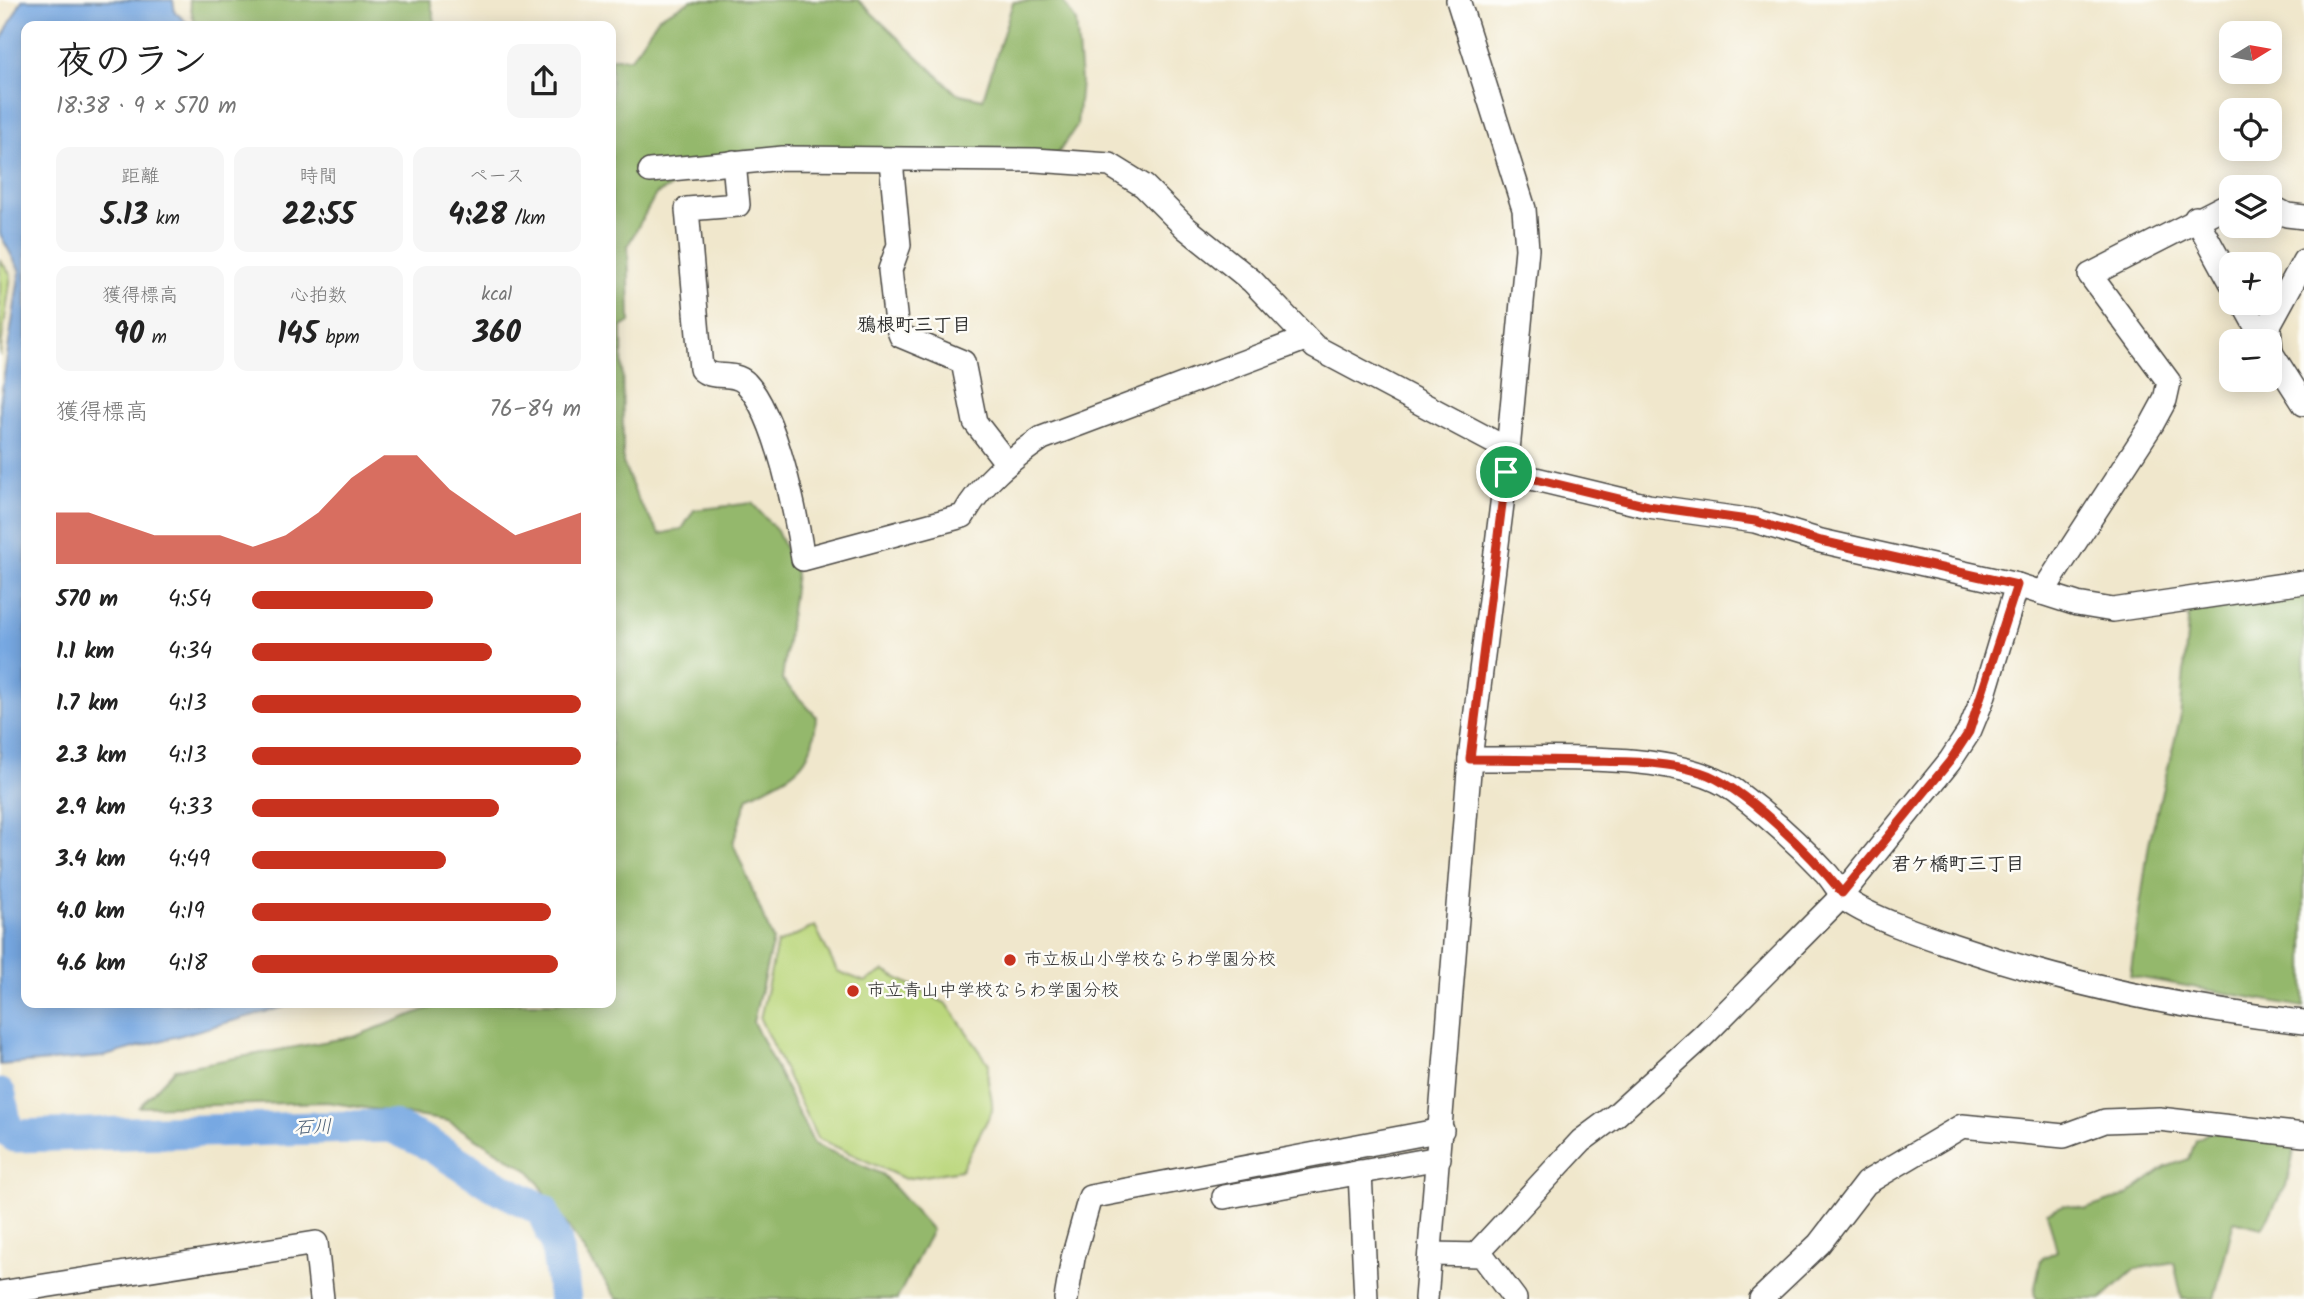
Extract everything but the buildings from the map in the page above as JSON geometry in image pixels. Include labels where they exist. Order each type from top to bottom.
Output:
[{"type":"street","points":[[1426,1299],[1442,1130],[1470,759],[1506,461],[1527,249],[1524,209],[1458,0]]},
{"type":"street","points":[[650,171],[783,158],[891,161],[1035,160],[1110,165],[1144,186],[1186,228],[1252,281],[1305,339],[1439,416],[1506,461],[1648,506],[1755,521],[1856,550],[2017,585],[2113,610],[2304,582]]},
{"type":"street","points":[[891,161],[900,245],[890,270],[896,323],[901,336],[963,362],[975,422],[1006,462]]},
{"type":"street","points":[[734,163],[738,205],[687,209],[701,369],[706,374],[736,376],[746,384],[765,417],[794,502],[803,559],[963,516],[973,498],[1006,462],[1042,438],[1305,339]]},
{"type":"street","points":[[2042,593],[2151,424],[2165,400],[2169,382],[2090,275],[2219,208]]},
{"type":"street","points":[[2282,212],[2304,217]]},
{"type":"street","points":[[2196,218],[2219,260]]},
{"type":"street","points":[[2269,329],[2304,261]]},
{"type":"street","points":[[2282,370],[2304,404]]},
{"type":"street","points":[[1476,1253],[1581,1141],[1616,1115],[1737,1005],[1842,893],[1950,761],[1969,732],[2017,585]]},
{"type":"street","points":[[1470,759],[1647,762],[1702,772],[1734,790],[1777,826],[1826,873],[1848,901],[1921,934],[2068,981],[2133,996],[2304,1022]]},
{"type":"street","points":[[1761,1299],[1819,1244],[1866,1183],[1962,1126],[2064,1136],[2105,1121],[2159,1119],[2304,1135]]},
{"type":"street","points":[[1066,1299],[1073,1258],[1090,1197],[1442,1130]]},
{"type":"street","points":[[1224,1197],[1439,1158]]},
{"type":"street","points":[[1360,1172],[1366,1299]]},
{"type":"street","points":[[0,1293],[316,1243],[322,1299]]},
{"type":"street","points":[[1430,1254],[1482,1255],[1515,1299]]},
{"type":"green space","points":[[189,0],[430,0],[435,21],[194,21]]},
{"type":"green space","points":[[692,0],[858,0],[956,93],[983,99],[1013,2],[1062,0],[1076,21],[1081,81],[1077,125],[1057,155],[743,151],[656,194],[628,245],[630,322],[622,327],[623,463],[638,500],[660,534],[682,529],[694,510],[752,503],[777,531],[796,573],[782,680],[816,716],[811,749],[805,760],[788,776],[748,797],[733,843],[773,940],[753,1022],[814,1144],[882,1174],[932,1230],[897,1299],[617,1299],[531,1172],[448,1121],[327,1102],[139,1107],[175,1069],[356,1036],[430,1008],[616,1008],[616,58],[631,58],[659,17]]},
{"type":"green space","points":[[0,260],[11,275],[0,356]]},
{"type":"green space","points":[[2304,594],[2304,1007],[2130,976],[2149,843],[2180,719],[2189,610]]},
{"type":"green space","points":[[815,926],[837,971],[865,982],[884,971],[947,1004],[989,1064],[992,1111],[961,1170],[905,1179],[817,1138],[760,1019],[777,944]]},
{"type":"green space","points":[[2210,1132],[2280,1140],[2295,1147],[2286,1186],[2262,1228],[2234,1221],[2214,1299],[2182,1299],[2174,1262],[2135,1269],[2101,1299],[2036,1299],[2034,1292],[2041,1259],[2057,1251],[2047,1212],[2064,1205],[2086,1209],[2127,1195],[2166,1167],[2189,1159],[2196,1140]]},
{"type":"water","points":[[22,0],[173,0],[175,12],[185,21],[21,21],[21,1008],[280,1008],[102,1057],[0,1065],[0,403],[20,271],[0,234],[0,42]]},
{"type":"waterway","name":"石川","points":[[0,1095],[6,1128],[15,1136],[391,1126],[427,1143],[494,1185],[542,1210],[556,1242],[565,1299]]},
{"type":"place","name":"市立板山小学校ならわ学園分校","points":[[1010,960]]},
{"type":"place","name":"市立青山中学校ならわ学園分校","points":[[853,991]]},
{"type":"district","name":"鴉根町三丁目","points":[[914,326]]},
{"type":"district","name":"君ケ橋町三丁目","points":[[1958,865]]},
{"type":"route","points":[[1506,472],[1648,506],[1755,521],[1890,558],[2017,585],[1983,698],[1969,732],[1950,761],[1842,893],[1826,873],[1777,826],[1734,790],[1702,772],[1647,762],[1470,759],[1506,472]]}]
